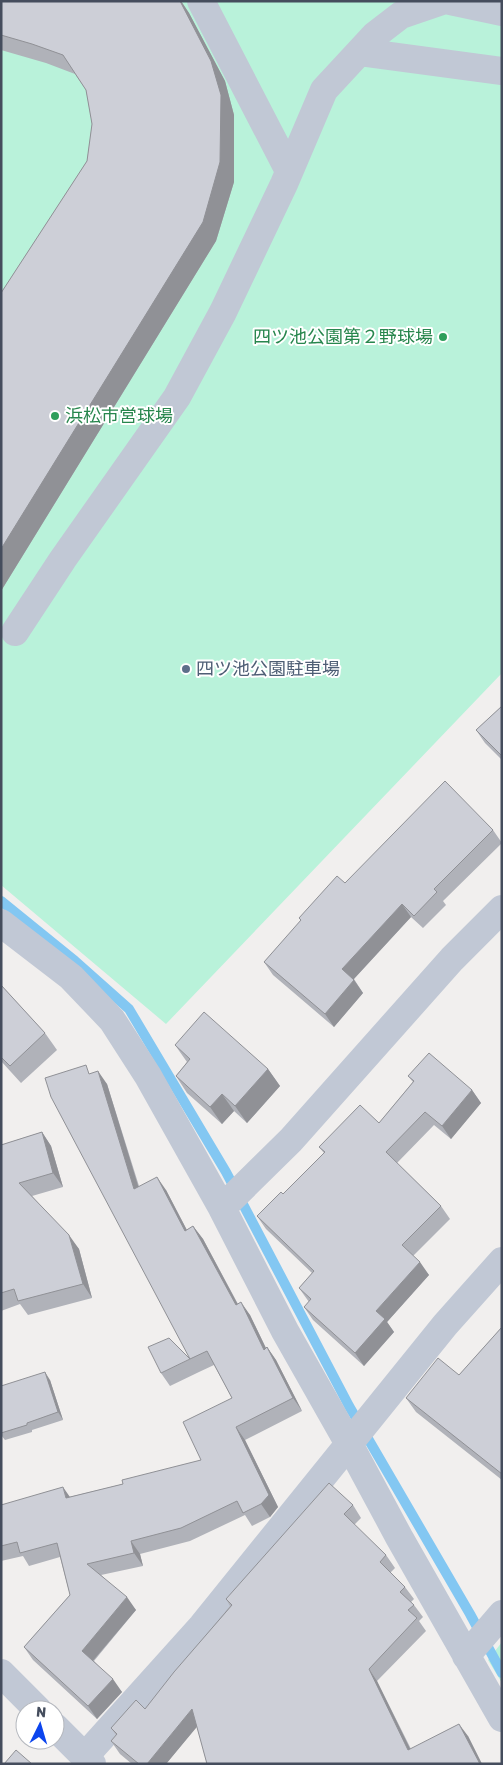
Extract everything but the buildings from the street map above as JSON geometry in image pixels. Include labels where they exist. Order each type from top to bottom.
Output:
[{"type":"street","points":[[201,1],[289,171]]},
{"type":"street","points":[[15,632],[63,559],[177,397],[223,312],[289,171],[324,90],[375,35],[401,16],[442,1]]},
{"type":"street","points":[[450,1],[502,12]]},
{"type":"street","points":[[360,52],[502,71]]},
{"type":"street","points":[[233,1198],[291,1140],[452,959],[502,909]]},
{"type":"street","points":[[1,923],[71,976],[112,1020],[148,1076],[233,1198],[285,1331],[358,1432],[399,1537],[484,1634],[502,1718]]},
{"type":"street","points":[[65,1737],[88,1760],[202,1626],[445,1325],[502,1261]]},
{"type":"street","points":[[1,1673],[28,1700]]},
{"type":"green space","points":[[1,1],[502,1],[502,673],[166,1024],[1,885]]},
{"type":"green space","points":[[502,1642],[502,1683],[488,1660]]},
{"type":"waterway","points":[[1,901],[75,961],[129,1009],[226,1172],[349,1406],[470,1614],[502,1673]]},
{"type":"place","name":"四ツ池公園第２野球場","points":[[443,337]]},
{"type":"place","name":"浜松市営球場","points":[[55,416]]},
{"type":"place","name":"四ツ池公園駐車場","points":[[186,669]]}]
